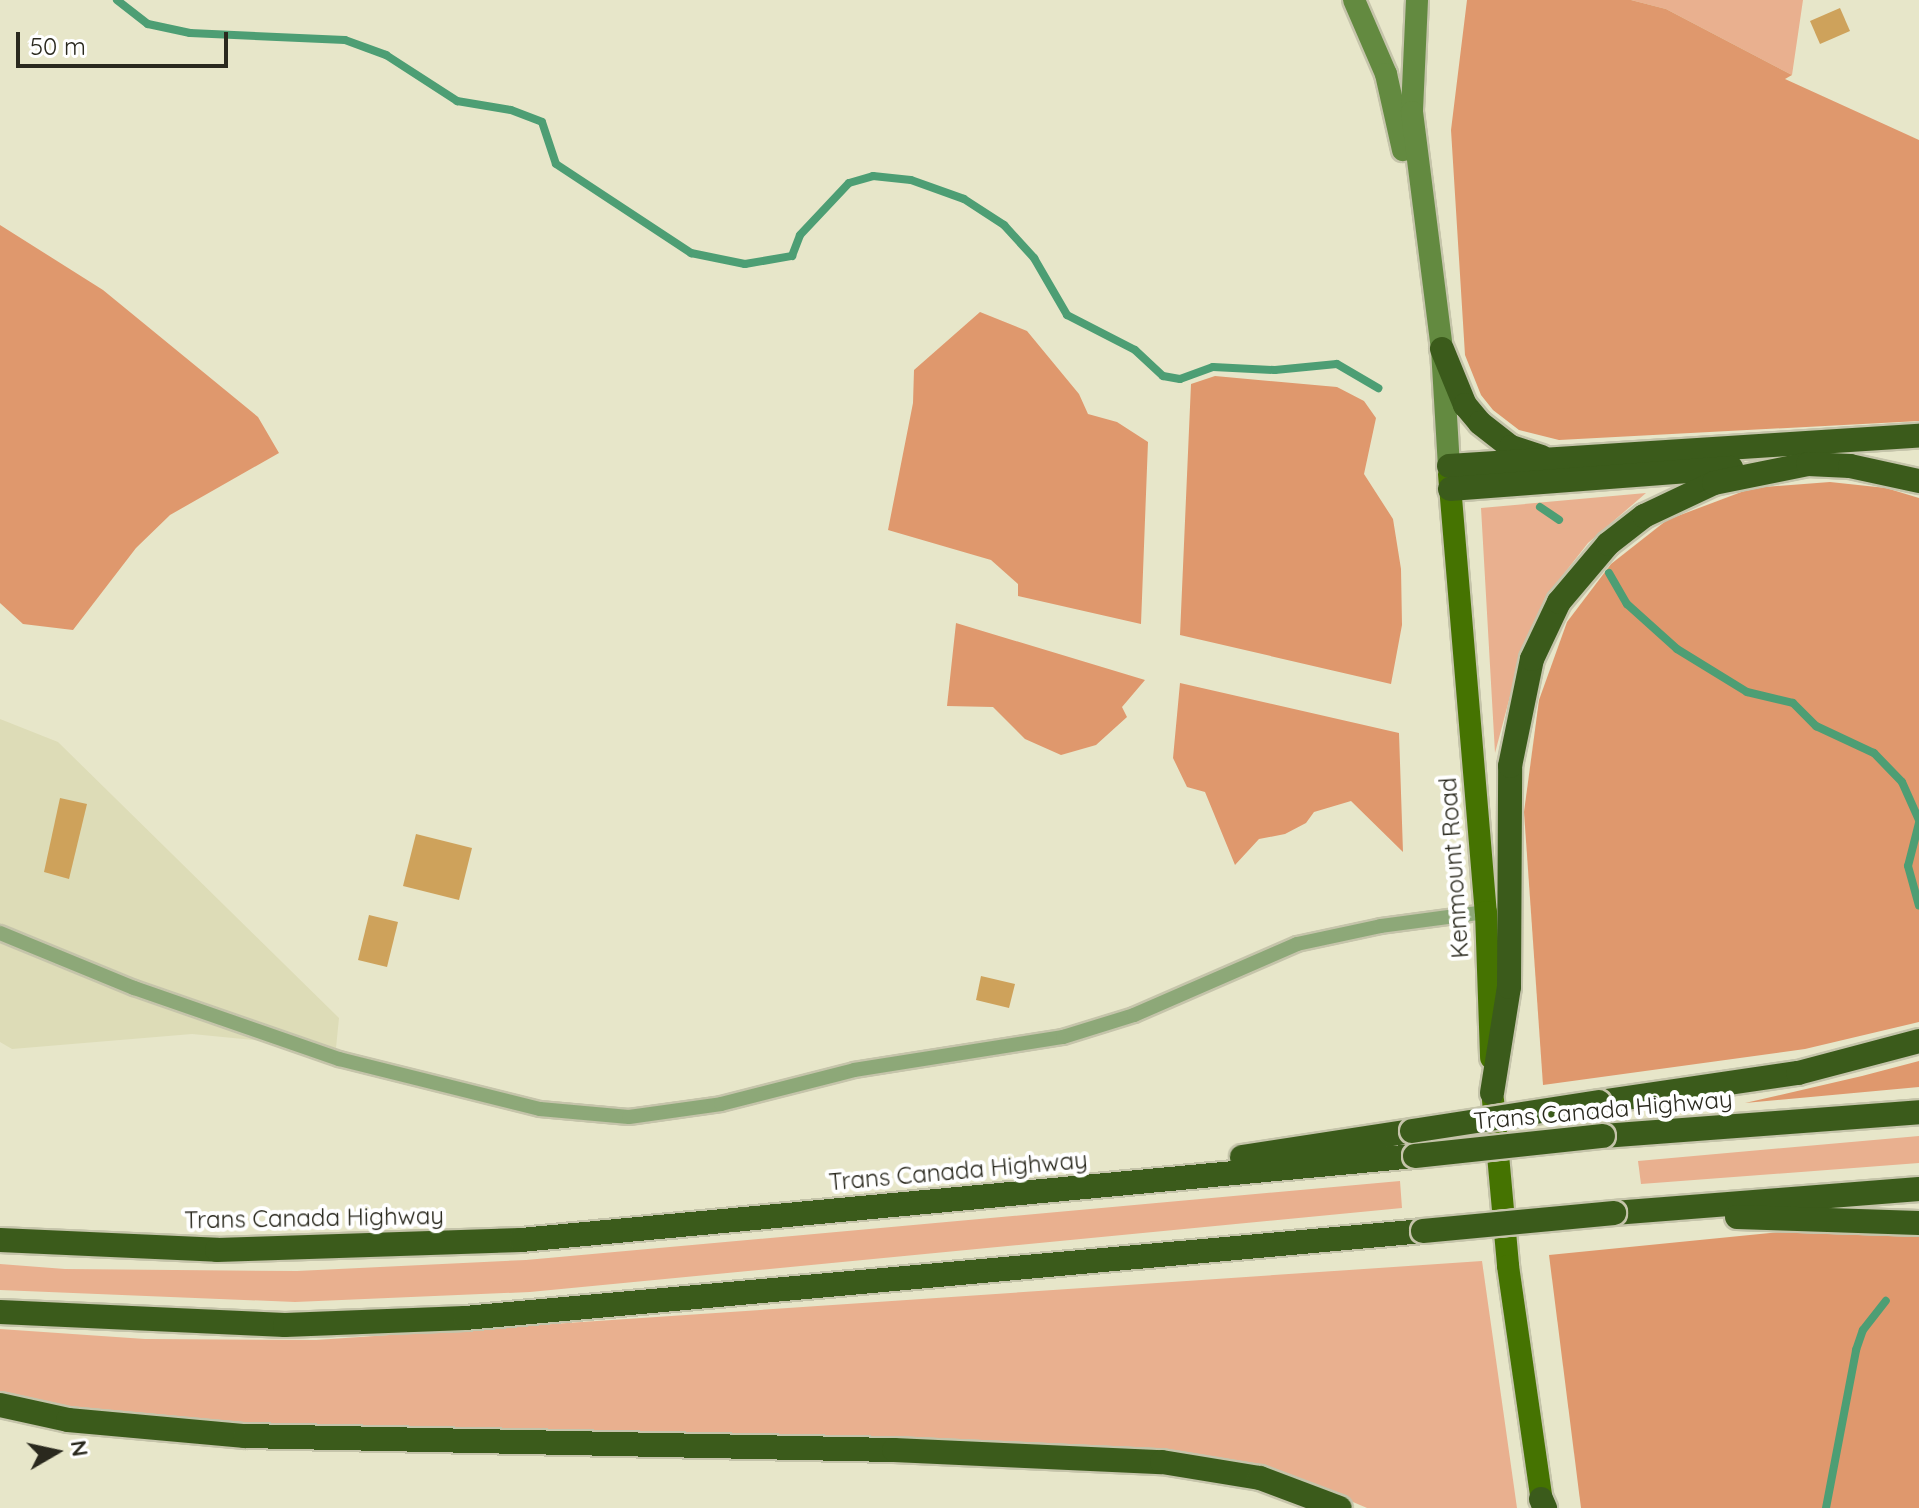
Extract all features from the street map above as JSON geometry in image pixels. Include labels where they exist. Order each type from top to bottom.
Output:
[{"type":"highway","points":[[1442,349],[1465,405],[1480,423],[1511,447],[1559,460]]},
{"type":"highway","points":[[1450,478],[1559,460],[1919,436]]},
{"type":"highway","points":[[1450,478],[1788,464],[1850,466],[1919,481]]},
{"type":"highway","points":[[1492,1093],[1509,987],[1510,766],[1522,694],[1544,629],[1578,575],[1644,516],[1714,483],[1788,464]]},
{"type":"highway","points":[[1006,1194],[1798,1073],[1919,1041]]},
{"type":"highway","name":"Trans Canada Highway","points":[[0,1240],[217,1250],[411,1245],[550,1237],[1603,1136],[1919,1112]]},
{"type":"highway","points":[[0,1312],[285,1325],[465,1318],[1614,1213],[1919,1189]]},
{"type":"highway","points":[[1614,1213],[1919,1223]]},
{"type":"highway","points":[[0,1405],[68,1420],[245,1436],[894,1450],[1162,1462],[1260,1478],[1340,1508]]},
{"type":"main road","name":"Kenmount Road","points":[[1354,0],[1386,74],[1422,225]]},
{"type":"main road","name":"Kenmount Road","points":[[1417,0],[1412,112],[1422,225],[1442,349],[1486,912],[1492,1093],[1508,1266],[1543,1505]]},
{"type":"lane","points":[[0,933],[134,988],[339,1059],[540,1109],[629,1117],[721,1104],[839,1073],[1050,1040],[1134,1015],[1297,944],[1381,926],[1486,912]]},
{"type":"shaded area","points":[[1467,0],[1631,0],[1666,9],[1792,75],[1785,79],[1919,140],[1919,421],[1559,440],[1519,430],[1493,410],[1481,395],[1465,355],[1451,130]]},
{"type":"shaded area","points":[[1631,0],[1803,0],[1792,75],[1666,9]]},
{"type":"shaded area","points":[[0,225],[103,290],[258,417],[279,453],[170,515],[136,548],[73,630],[23,624],[0,603]]},
{"type":"shaded area","points":[[980,312],[1027,331],[1079,394],[1088,414],[1117,422],[1148,442],[1141,624],[1018,596],[1018,584],[991,560],[888,530],[913,403],[914,370]]},
{"type":"shaded area","points":[[1215,376],[1337,387],[1364,401],[1376,418],[1364,474],[1393,519],[1401,569],[1402,625],[1391,684],[1180,635],[1191,384]]},
{"type":"shaded area","points":[[1830,482],[1886,488],[1919,498],[1919,1022],[1805,1049],[1543,1085],[1524,812],[1539,700],[1567,622],[1611,564],[1667,520],[1752,488]]},
{"type":"shaded area","points":[[1646,493],[1588,543],[1545,598],[1522,651],[1495,753],[1481,508]]},
{"type":"shaded area","points":[[956,623],[1145,680],[1122,707],[1127,717],[1096,745],[1061,755],[1025,739],[993,707],[947,706]]},
{"type":"shaded area","points":[[1180,683],[1399,733],[1403,852],[1351,801],[1314,812],[1306,823],[1285,834],[1259,839],[1235,865],[1205,792],[1187,787],[1173,758]]},
{"type":"shaded area","points":[[0,719],[58,742],[339,1018],[336,1048],[192,1034],[12,1049],[0,1042]]},
{"type":"shaded area","points":[[1919,1061],[1919,1087],[1745,1103],[1862,1076]]},
{"type":"shaded area","points":[[1919,1136],[1919,1163],[1641,1184],[1638,1161]]},
{"type":"shaded area","points":[[1400,1181],[1402,1208],[530,1292],[295,1302],[0,1290],[0,1264],[65,1269],[297,1271],[526,1260]]},
{"type":"shaded area","points":[[1780,1232],[1919,1234],[1919,1508],[1581,1508],[1549,1255]]},
{"type":"shaded area","points":[[1482,1261],[1517,1508],[1367,1508],[1290,1475],[1191,1454],[263,1427],[81,1411],[0,1394],[0,1329],[145,1339],[316,1340]]},
{"type":"building","points":[[1840,8],[1850,31],[1820,44],[1810,21]]},
{"type":"building","points":[[60,798],[87,804],[69,879],[44,872]]},
{"type":"building","points":[[416,834],[472,848],[459,900],[403,886]]},
{"type":"building","points":[[369,915],[398,922],[387,967],[358,960]]},
{"type":"building","points":[[981,976],[1015,984],[1009,1008],[976,1000]]},
{"type":"waterway","points":[[117,0],[148,24],[190,33],[345,40],[386,55],[457,101],[511,110],[542,122],[556,164],[691,253],[745,264],[792,256],[800,235],[849,183],[873,176],[911,180],[964,199],[1004,225],[1034,258],[1067,315],[1135,350],[1163,376],[1180,379],[1213,367],[1275,370],[1337,364],[1378,388]]},
{"type":"waterway","points":[[1540,507],[1559,520]]},
{"type":"waterway","points":[[1609,573],[1627,604],[1677,649],[1747,692],[1793,703],[1816,726],[1874,753],[1902,782],[1919,820]]},
{"type":"waterway","points":[[1919,823],[1908,866],[1919,906]]},
{"type":"waterway","points":[[1826,1508],[1856,1350],[1863,1330],[1886,1301]]}]
